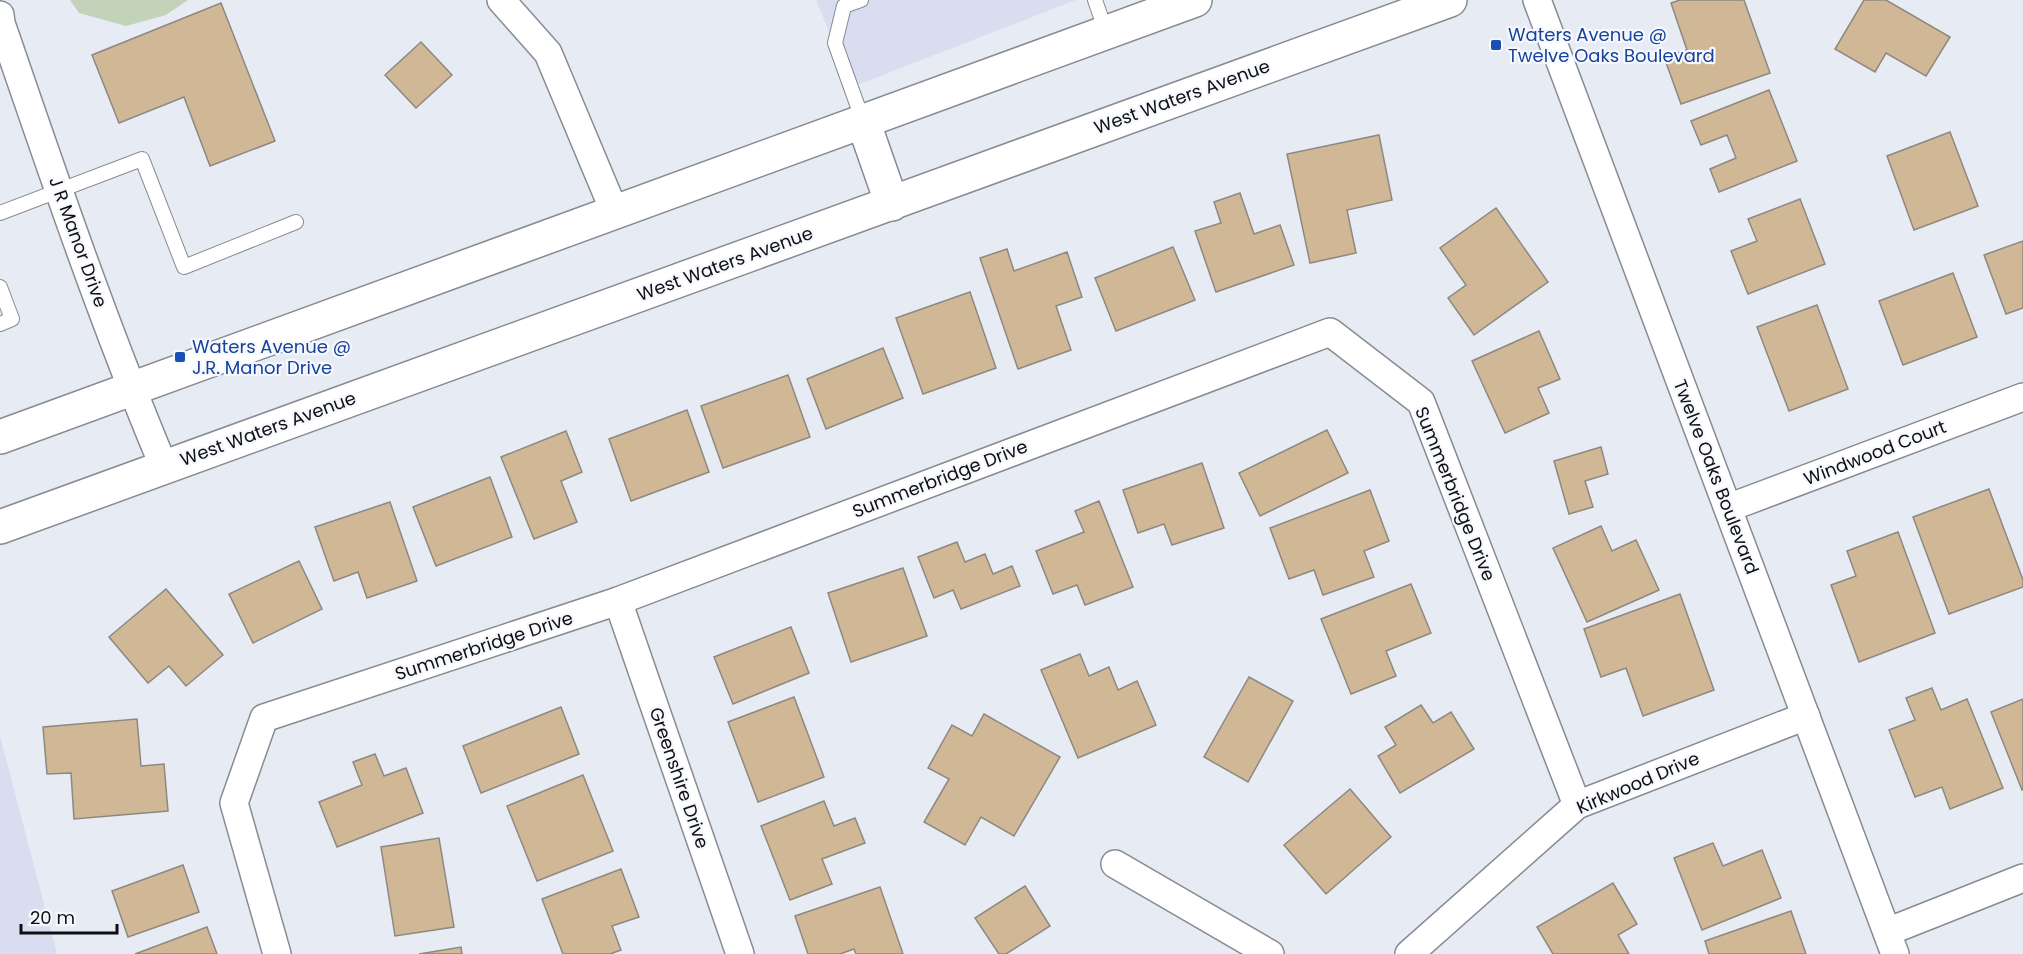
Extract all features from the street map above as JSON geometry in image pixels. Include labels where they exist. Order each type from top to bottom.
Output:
[{"type":"main road","points":[[0,437],[1195,0]]},
{"type":"main road","name":"West Waters Avenue","points":[[0,527],[1450,0]]},
{"type":"main road","points":[[862,122],[892,204]]},
{"type":"street","points":[[501,0],[548,53],[615,213]]},
{"type":"street","name":"Twelve Oaks Boulevard","points":[[1537,0],[1891,943]]},
{"type":"street","name":"J R Manor Drive","points":[[0,15],[1,24],[59,192],[131,390],[164,467]]},
{"type":"street","name":"Summerbridge Drive","points":[[277,954],[234,803],[264,718],[618,601],[1330,332],[1421,402],[1577,805]]},
{"type":"street","name":"Windwood Court","points":[[1728,508],[2023,397]]},
{"type":"street","name":"Greenshire Drive","points":[[618,601],[740,954]]},
{"type":"street","name":"Kirkwood Drive","points":[[1409,954],[1577,805],[1806,716]]},
{"type":"street","points":[[1115,864],[1270,954]]},
{"type":"street","points":[[1891,943],[2023,878]]},
{"type":"lane","points":[[861,0],[844,6],[835,43],[862,122]]},
{"type":"lane","points":[[1095,0],[1106,32]]},
{"type":"lane","points":[[0,213],[142,159],[184,267],[296,222]]},
{"type":"lane","points":[[0,287],[12,320],[0,324]]},
{"type":"shaded area","points":[[816,0],[1076,0],[852,87]]},
{"type":"shaded area","points":[[0,736],[57,954],[0,954]]},
{"type":"green space","points":[[70,0],[188,0],[166,15],[126,26],[79,13]]},
{"type":"building","points":[[1680,0],[1744,0],[1770,73],[1681,104],[1664,57],[1687,50],[1671,3]]},
{"type":"building","points":[[1864,0],[1886,0],[1950,37],[1926,76],[1886,53],[1875,72],[1835,49]]},
{"type":"building","points":[[221,3],[275,141],[210,166],[184,97],[119,123],[92,55]]},
{"type":"building","points":[[421,42],[452,75],[416,108],[385,75]]},
{"type":"building","points":[[1769,90],[1797,161],[1719,192],[1710,169],[1736,158],[1727,135],[1701,145],[1691,121]]},
{"type":"building","points":[[1950,132],[1978,206],[1914,230],[1887,156]]},
{"type":"building","points":[[1379,135],[1392,200],[1347,210],[1356,253],[1310,263],[1287,154]]},
{"type":"building","points":[[1240,193],[1254,234],[1280,225],[1294,265],[1216,292],[1195,231],[1221,223],[1214,202]]},
{"type":"building","points":[[1800,199],[1825,264],[1748,294],[1731,251],[1757,241],[1748,219]]},
{"type":"building","points":[[1496,208],[1548,282],[1474,335],[1448,298],[1466,285],[1440,248]]},
{"type":"building","points":[[2023,241],[2023,308],[2006,314],[1984,255]]},
{"type":"building","points":[[1173,247],[1195,300],[1116,331],[1095,278]]},
{"type":"building","points":[[1007,249],[1014,271],[1067,252],[1082,297],[1056,306],[1071,350],[1018,369],[980,258]]},
{"type":"building","points":[[1953,273],[1977,337],[1903,365],[1879,301]]},
{"type":"building","points":[[970,292],[996,368],[923,394],[896,318]]},
{"type":"building","points":[[1817,305],[1848,389],[1789,411],[1757,327]]},
{"type":"building","points":[[1539,331],[1560,379],[1538,388],[1549,413],[1505,433],[1472,361]]},
{"type":"building","points":[[883,348],[903,398],[826,429],[807,379]]},
{"type":"building","points":[[788,375],[810,437],[723,468],[701,406]]},
{"type":"building","points":[[687,410],[709,472],[631,501],[609,439]]},
{"type":"building","points":[[1327,430],[1348,473],[1260,516],[1239,473]]},
{"type":"building","points":[[566,431],[582,472],[561,481],[577,522],[534,539],[501,457]]},
{"type":"building","points":[[1601,447],[1608,474],[1585,481],[1593,507],[1569,514],[1554,461]]},
{"type":"building","points":[[1202,463],[1224,528],[1172,545],[1164,524],[1138,533],[1123,490]]},
{"type":"building","points":[[490,477],[512,537],[436,566],[413,507]]},
{"type":"building","points":[[1989,489],[2023,580],[2023,587],[1949,614],[1913,517]]},
{"type":"building","points":[[1370,490],[1389,541],[1364,551],[1374,577],[1323,595],[1314,570],[1289,579],[1270,528]]},
{"type":"building","points":[[1099,501],[1133,587],[1085,605],[1077,585],[1053,594],[1036,551],[1084,532],[1075,511]]},
{"type":"building","points":[[390,502],[417,581],[367,598],[358,572],[334,581],[315,527]]},
{"type":"building","points":[[1601,526],[1612,551],[1636,540],[1659,590],[1587,622],[1553,548]]},
{"type":"building","points":[[1898,532],[1935,633],[1859,662],[1831,585],[1856,576],[1847,551]]},
{"type":"building","points":[[957,542],[965,562],[985,554],[993,574],[1012,566],[1020,586],[961,609],[953,590],[934,598],[918,557]]},
{"type":"building","points":[[299,561],[322,609],[253,643],[229,594]]},
{"type":"building","points":[[903,568],[927,636],[851,662],[828,593]]},
{"type":"building","points":[[1411,584],[1431,633],[1386,651],[1396,676],[1351,694],[1321,619]]},
{"type":"building","points":[[166,589],[223,655],[186,686],[169,666],[148,683],[109,637]]},
{"type":"building","points":[[1680,594],[1714,690],[1643,716],[1626,668],[1601,677],[1584,629]]},
{"type":"building","points":[[791,627],[809,673],[733,704],[714,657]]},
{"type":"building","points":[[1080,654],[1089,676],[1109,667],[1118,690],[1137,681],[1156,725],[1078,758],[1041,670]]},
{"type":"building","points":[[1249,677],[1293,701],[1248,782],[1204,757]]},
{"type":"building","points":[[1932,688],[1941,710],[1967,699],[2003,788],[1950,809],[1942,787],[1915,797],[1889,730],[1915,720],[1906,698]]},
{"type":"building","points":[[794,697],[824,777],[758,802],[728,722]]},
{"type":"building","points":[[2023,699],[2023,790],[2022,790],[1991,712]]},
{"type":"building","points":[[1421,705],[1433,723],[1451,712],[1474,749],[1400,793],[1378,756],[1396,745],[1385,727]]},
{"type":"building","points":[[561,707],[579,754],[481,793],[463,746]]},
{"type":"building","points":[[984,714],[1060,757],[1014,836],[981,817],[965,845],[924,822],[949,779],[928,768],[952,725],[972,736]]},
{"type":"building","points":[[137,719],[141,766],[164,764],[168,811],[74,819],[71,773],[47,774],[43,727]]},
{"type":"building","points":[[375,754],[384,776],[406,768],[423,813],[337,847],[319,802],[362,785],[353,762]]},
{"type":"building","points":[[583,775],[613,851],[537,881],[507,806]]},
{"type":"building","points":[[1350,789],[1391,837],[1326,894],[1284,845]]},
{"type":"building","points":[[824,801],[834,826],[855,818],[865,843],[822,859],[832,884],[790,900],[761,826]]},
{"type":"building","points":[[439,838],[454,927],[395,936],[381,847]]},
{"type":"building","points":[[1713,843],[1723,866],[1762,850],[1781,898],[1702,930],[1674,858]]},
{"type":"building","points":[[183,865],[199,912],[128,937],[112,891]]},
{"type":"building","points":[[621,869],[639,917],[612,926],[621,950],[610,954],[563,954],[542,899]]},
{"type":"building","points":[[1613,883],[1637,924],[1618,935],[1629,954],[1553,954],[1537,927]]},
{"type":"building","points":[[1025,886],[1050,926],[1006,954],[999,954],[975,918]]},
{"type":"building","points":[[880,887],[903,954],[856,954],[854,949],[840,954],[808,954],[795,916]]},
{"type":"building","points":[[1791,911],[1806,954],[1709,954],[1705,941]]},
{"type":"building","points":[[207,927],[217,954],[135,954]]},
{"type":"building","points":[[461,947],[462,954],[419,954]]},
{"type":"place","name":"Waters Avenue @ Twelve Oaks Boulevard","points":[[1496,45]]},
{"type":"place","name":"Waters Avenue @ J.R. Manor Drive","points":[[180,357]]}]
